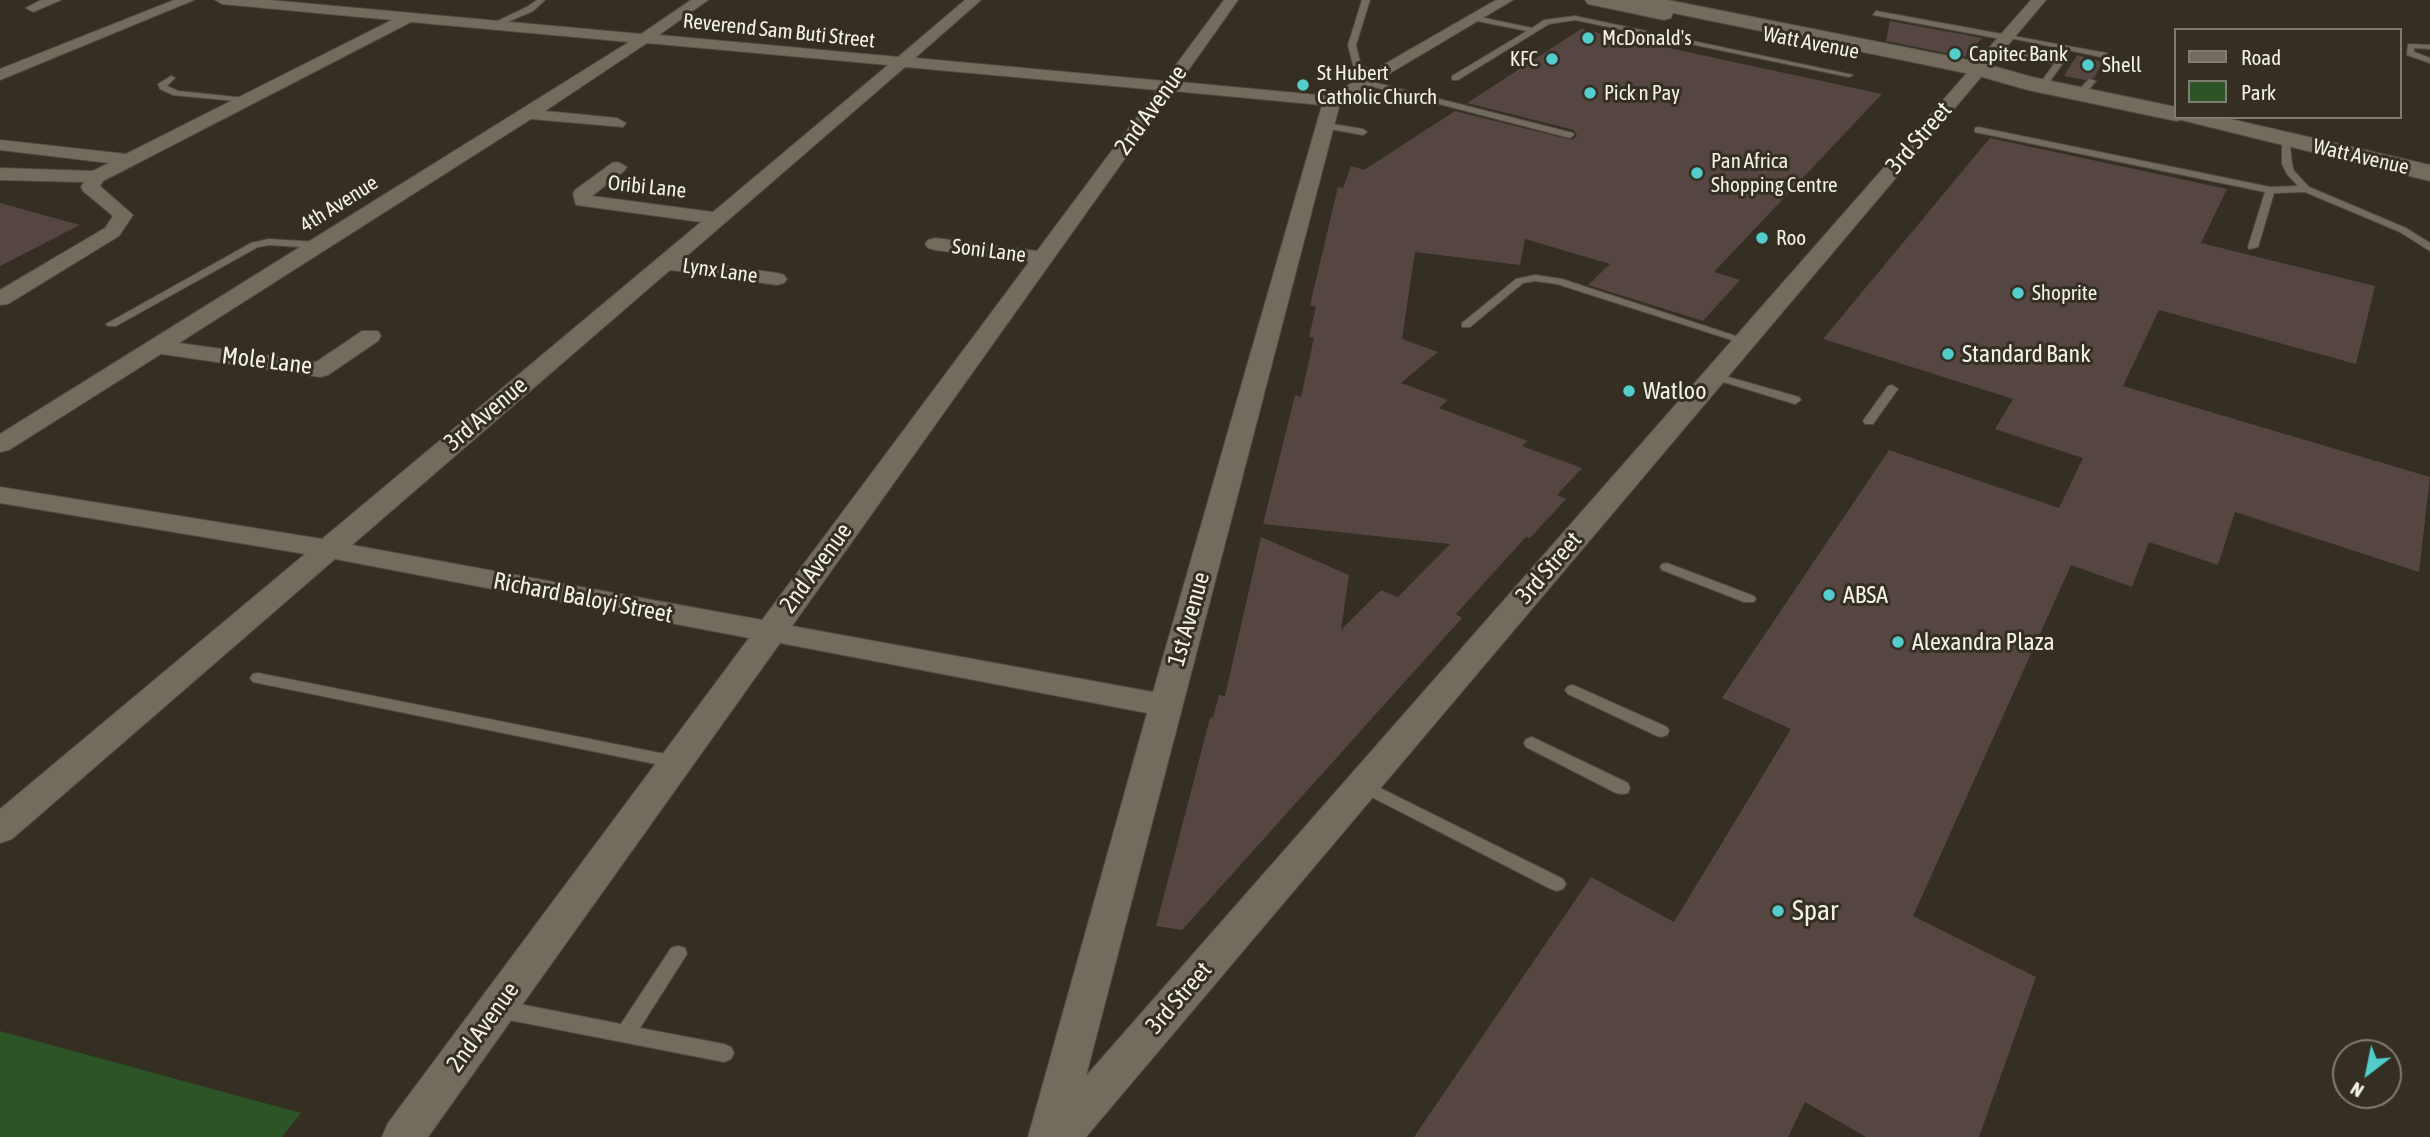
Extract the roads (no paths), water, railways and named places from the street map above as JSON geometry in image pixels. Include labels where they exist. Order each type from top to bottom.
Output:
[{"type":"street","points":[[33,8],[54,0]]},
{"type":"street","points":[[0,75],[187,0]]},
{"type":"street","name":"Reverend Sam Buti Street","points":[[222,0],[366,6],[409,17],[1168,87],[1330,113]]},
{"type":"street","name":"4th Avenue","points":[[0,444],[528,114],[702,0]]},
{"type":"street","name":"3rd Avenue","points":[[0,829],[974,0]]},
{"type":"street","name":"2nd Avenue","points":[[403,1137],[1231,0]]},
{"type":"street","points":[[1330,113],[1371,79],[1506,0]]},
{"type":"street","name":"Watt Avenue","points":[[1595,0],[1993,53]]},
{"type":"street","name":"Watt Avenue","points":[[1639,0],[1993,53],[2035,84],[2086,87],[2174,113]]},
{"type":"street","name":"3rd Street","points":[[1059,1137],[2039,0]]},
{"type":"street","points":[[0,299],[112,232],[123,215],[90,187],[96,177],[409,17]]},
{"type":"street","points":[[718,59],[734,48]]},
{"type":"street","name":"1st Avenue","points":[[1049,1137],[1165,705],[1330,113]]},
{"type":"street","points":[[528,114],[617,123]]},
{"type":"street","name":"Watt Avenue","points":[[2200,119],[2292,139],[2322,150],[2430,173]]},
{"type":"street","name":"Watt Avenue","points":[[2292,139],[2327,139],[2430,159]]},
{"type":"street","points":[[0,145],[127,160]]},
{"type":"street","name":"Oribi Lane","points":[[618,167],[582,194],[580,197],[583,201],[717,218]]},
{"type":"street","points":[[0,174],[96,177]]},
{"type":"street","name":"Soni Lane","points":[[935,244],[1043,258]]},
{"type":"street","name":"Lynx Lane","points":[[663,263],[777,279]]},
{"type":"street","name":"Mole Lane","points":[[155,346],[320,370],[370,336]]},
{"type":"street","name":"Richard Baloyi Street","points":[[0,495],[327,549],[1165,705]]},
{"type":"lane","points":[[493,25],[530,9],[541,0]]},
{"type":"lane","points":[[1366,0],[1352,45],[1357,67],[1371,79],[1570,135]]},
{"type":"lane","points":[[1876,13],[1993,53],[2060,63]]},
{"type":"lane","points":[[1475,18],[1531,30]]},
{"type":"lane","points":[[1455,78],[1547,22],[1575,18],[1850,75]]},
{"type":"lane","points":[[2430,47],[2411,46],[2410,53],[2430,61]]},
{"type":"lane","points":[[1993,53],[2068,48],[2104,55],[2105,58]]},
{"type":"lane","points":[[2035,84],[2060,63],[2068,48]]},
{"type":"lane","points":[[171,78],[162,84],[176,93],[244,100]]},
{"type":"lane","points":[[1330,113],[1363,132]]},
{"type":"lane","points":[[1978,130],[2270,190],[2306,189]]},
{"type":"lane","points":[[2292,139],[2286,146],[2287,164],[2290,172],[2306,189],[2403,230],[2430,248]]},
{"type":"lane","points":[[2253,247],[2270,190]]},
{"type":"lane","points":[[112,324],[255,245],[269,242],[317,245]]},
{"type":"lane","points":[[1466,325],[1520,281],[1535,278],[1569,285],[1745,341]]},
{"type":"lane","points":[[1714,376],[1795,400]]},
{"type":"lane","points":[[1869,421],[1892,389]]},
{"type":"lane","points":[[1667,567],[1749,599]]},
{"type":"lane","points":[[258,678],[675,762]]},
{"type":"lane","points":[[1573,690],[1661,731]]},
{"type":"lane","points":[[1532,743],[1622,788]]},
{"type":"lane","points":[[1361,785],[1557,884]]},
{"type":"lane","points":[[625,1034],[678,954]]},
{"type":"lane","points":[[496,1009],[724,1053]]},
{"type":"place","name":"McDonald's","points":[[1588,38]]},
{"type":"place","name":"Capitec Bank","points":[[1955,54]]},
{"type":"place","name":"KFC","points":[[1552,59]]},
{"type":"place","name":"Shell","points":[[2088,65]]},
{"type":"place","name":"St Hubert Catholic Church","points":[[1303,85]]},
{"type":"place","name":"Pick n Pay","points":[[1590,93]]},
{"type":"place","name":"Pan Africa Shopping Centre","points":[[1697,173]]},
{"type":"place","name":"Roo","points":[[1762,238]]},
{"type":"place","name":"Shoprite","points":[[2018,293]]},
{"type":"place","name":"Standard Bank","points":[[1948,354]]},
{"type":"place","name":"Watloo","points":[[1629,391]]},
{"type":"place","name":"ABSA","points":[[1829,595]]},
{"type":"place","name":"Alexandra Plaza","points":[[1898,642]]},
{"type":"place","name":"Spar","points":[[1778,911]]}]
